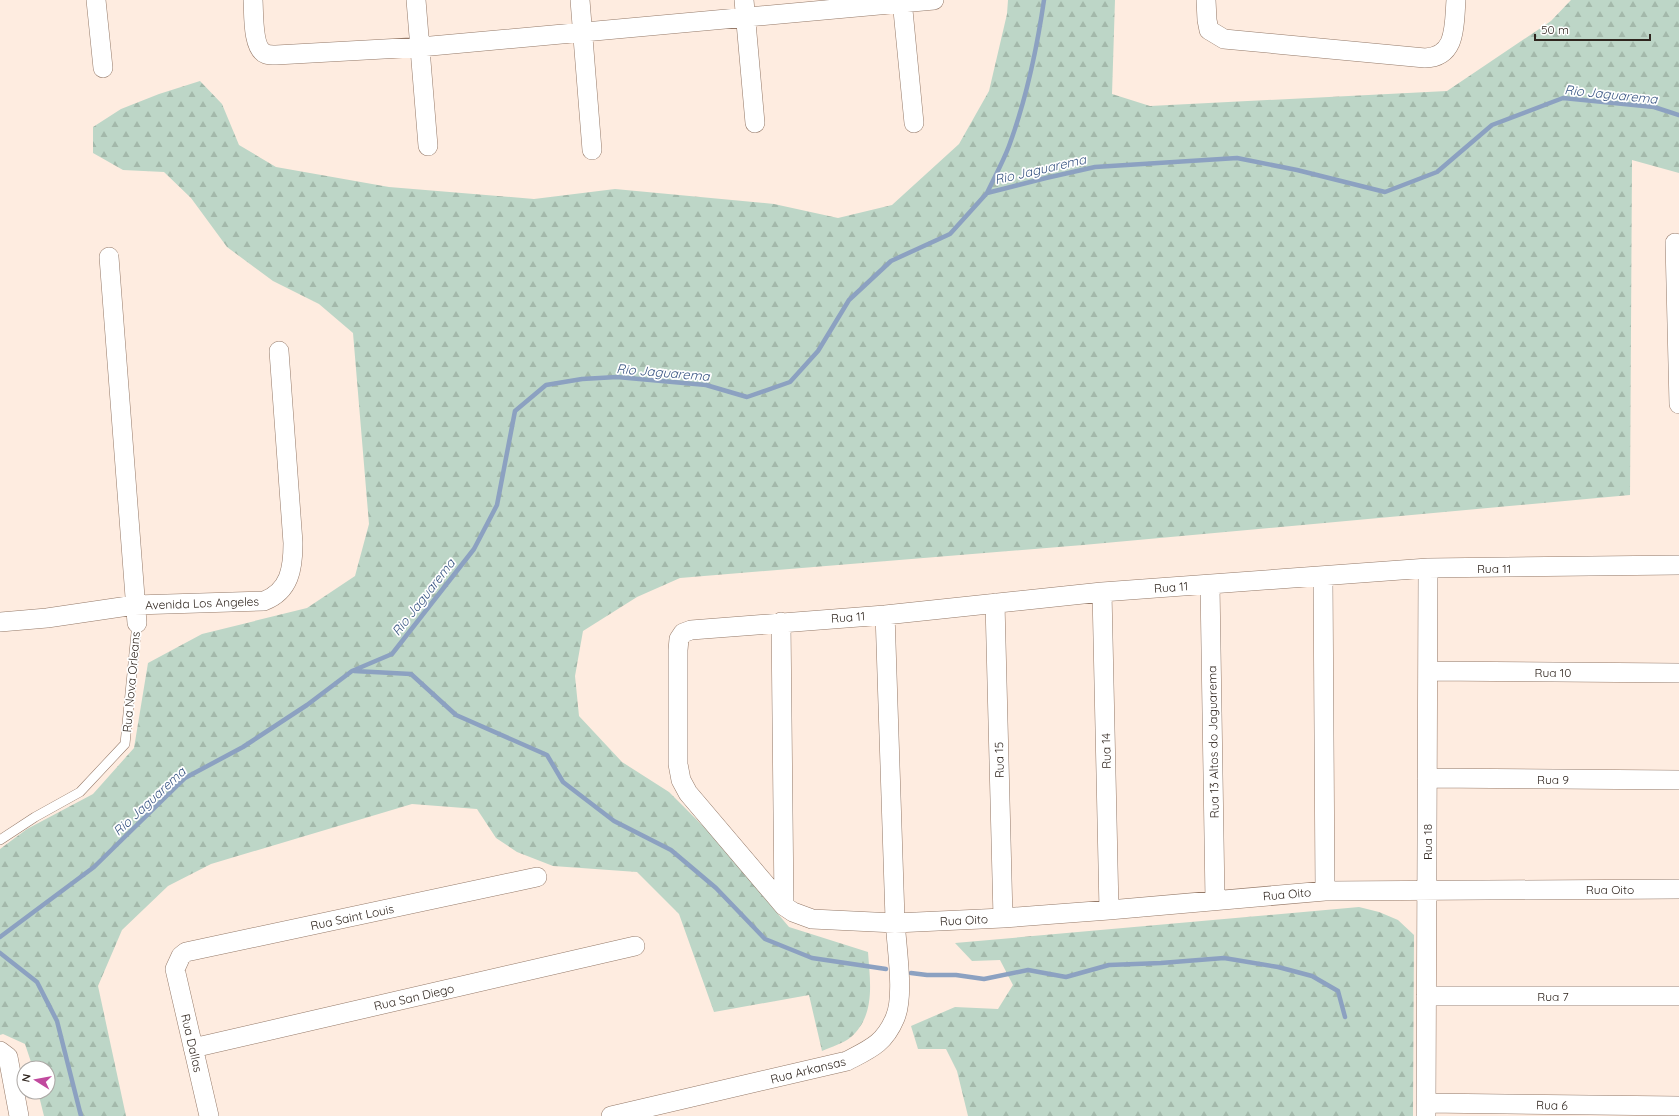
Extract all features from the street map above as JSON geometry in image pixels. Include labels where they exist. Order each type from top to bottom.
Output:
[{"type":"street","points":[[96,0],[103,68]]},
{"type":"street","points":[[254,0],[256,41],[259,49],[266,54],[276,55],[420,47],[582,32],[744,9],[934,0]]},
{"type":"street","points":[[416,0],[428,146]]},
{"type":"street","points":[[580,0],[592,150]]},
{"type":"street","points":[[1206,0],[1209,30],[1224,39],[1425,58],[1435,58],[1444,53],[1450,45],[1456,0]]},
{"type":"street","points":[[902,2],[914,123]]},
{"type":"street","points":[[744,9],[755,123]]},
{"type":"street","points":[[1675,243],[1679,404]]},
{"type":"street","points":[[109,257],[136,614]]},
{"type":"street","name":"Avenida Los Angeles","points":[[0,622],[46,618],[136,614],[264,601],[273,598],[281,591],[288,579],[293,561],[294,543],[279,351]]},
{"type":"street","name":"Rua 11","points":[[784,906],[688,793],[681,780],[678,764],[678,650],[679,639],[683,632],[781,622],[885,615],[1102,592],[1428,568],[1679,565]]},
{"type":"street","name":"Rua 18","points":[[1426,1110],[1428,568]]},
{"type":"street","points":[[1323,576],[1325,891]]},
{"type":"street","name":"Rua 13 Altos do Jaguarema","points":[[1210,585],[1215,900]]},
{"type":"street","name":"Rua 14","points":[[1102,592],[1109,910]]},
{"type":"street","name":"Rua 15","points":[[995,603],[1003,918]]},
{"type":"street","name":"Rua Arkansas","points":[[611,1116],[847,1061],[869,1050],[884,1038],[896,1017],[899,992],[895,923],[885,615]]},
{"type":"street","name":"Avenida Los Angeles","points":[[0,628],[46,618]]},
{"type":"street","points":[[781,622],[784,906]]},
{"type":"street","name":"Rua 10","points":[[1428,671],[1679,673]]},
{"type":"street","name":"Rua 9","points":[[1428,778],[1679,780]]},
{"type":"street","name":"Rua Saint Louis","points":[[175,969],[181,956],[186,952],[538,877]]},
{"type":"street","name":"Rua Oito","points":[[784,906],[793,912],[812,918],[895,923],[1003,918],[1325,891],[1427,889],[1679,889]]},
{"type":"street","name":"Rua San Diego","points":[[193,1048],[635,946]]},
{"type":"street","name":"Rua Dallas","points":[[175,969],[209,1116]]},
{"type":"street","name":"Rua 7","points":[[1426,996],[1679,996]]},
{"type":"street","points":[[4,1054],[19,1116]]},
{"type":"street","name":"Rua 6","points":[[1426,1110],[1679,1106]]},
{"type":"lane","name":"Rua Nova Orleans","points":[[0,840],[35,817],[80,792],[126,744],[136,614]]},
{"type":"green space","points":[[1008,0],[1115,0],[1112,94],[1150,106],[1447,91],[1551,21],[1571,0],[1679,0],[1679,173],[1632,160],[1630,495],[1083,545],[680,578],[637,597],[583,631],[575,676],[579,716],[622,762],[669,792],[709,832],[789,927],[868,952],[870,997],[868,1008],[859,1028],[851,1037],[822,1051],[809,995],[714,1012],[679,914],[637,872],[553,866],[517,852],[496,838],[477,809],[412,804],[211,864],[168,886],[122,930],[98,986],[126,1116],[44,1116],[40,1100],[56,1100],[56,1060],[30,1060],[25,1044],[3,1034],[0,1035],[0,849],[27,829],[93,794],[134,748],[148,663],[202,634],[307,608],[355,576],[369,524],[353,333],[319,304],[273,281],[227,247],[191,198],[164,172],[123,170],[93,153],[93,127],[121,109],[159,94],[200,81],[222,104],[239,145],[276,167],[389,187],[534,199],[615,189],[774,204],[838,218],[892,205],[959,144],[989,91],[1007,14]]},
{"type":"green space","points":[[1359,907],[1379,912],[1398,920],[1414,935],[1413,1116],[968,1116],[957,1071],[946,1049],[918,1049],[911,1026],[955,1007],[998,1009],[1013,985],[1000,960],[972,961],[955,943]]},
{"type":"waterway","points":[[987,193],[1007,152],[1021,111],[1038,37],[1044,0]]},
{"type":"waterway","name":"Rio Jaguarema","points":[[0,937],[94,867],[185,778],[243,747],[307,705],[352,671],[392,654],[474,549],[497,505],[515,411],[546,385],[582,379],[617,377],[706,385],[747,397],[790,382],[818,351],[849,300],[891,261],[950,234],[987,193],[1046,178],[1095,167],[1237,158],[1297,170],[1385,192],[1437,172],[1492,125],[1563,98],[1654,107],[1679,115]]},
{"type":"waterway","points":[[354,671],[411,674],[456,715],[547,755],[563,782],[614,821],[671,850],[716,888],[765,939],[812,958],[886,969]]},
{"type":"waterway","points":[[0,953],[37,982],[57,1021],[81,1116]]},
{"type":"waterway","points":[[911,973],[927,975],[956,975],[984,979],[1028,970],[1066,977],[1109,965],[1224,958],[1278,967],[1312,976],[1338,991],[1345,1017]]}]
